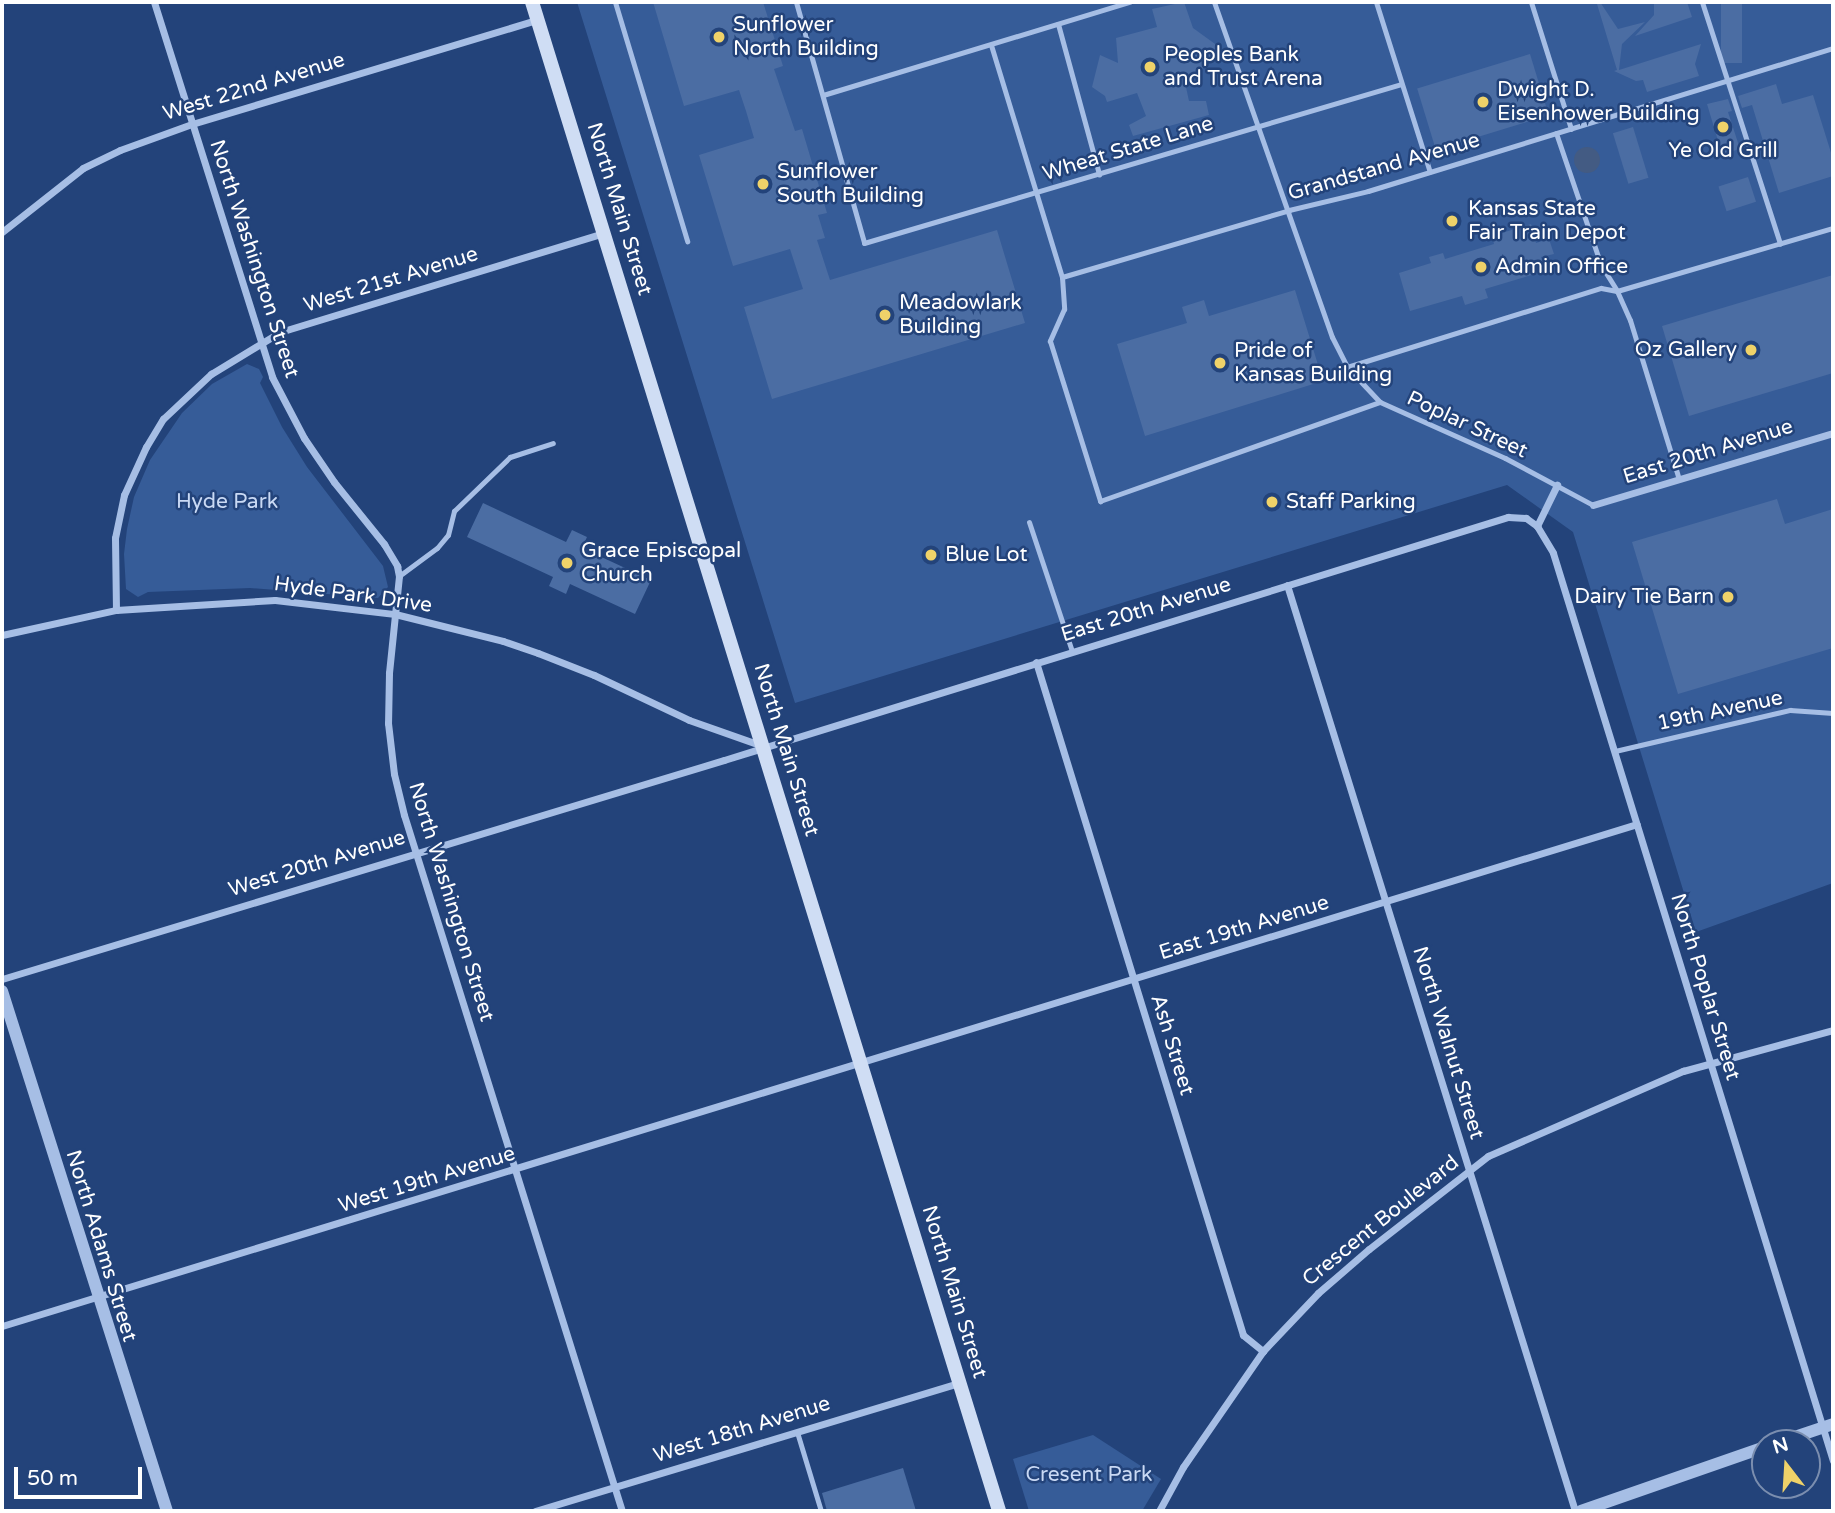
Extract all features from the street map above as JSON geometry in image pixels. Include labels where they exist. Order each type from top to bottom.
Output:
[{"type":"main road","name":"North Main Street","points":[[532,2],[999,1511]]},
{"type":"street","name":"North Washington Street","points":[[154,2],[272,377],[304,438],[334,482],[392,554],[399,576],[388,682],[388,723],[394,774],[622,1511]]},
{"type":"street","name":"West 22nd Avenue","points":[[2,232],[83,168],[120,150],[191,124],[538,20]]},
{"type":"street","name":"West 21st Avenue","points":[[116,610],[116,530],[124,495],[146,447],[163,419],[188,393],[260,342],[280,332],[604,233]]},
{"type":"street","name":"East 20th Avenue","points":[[1593,505],[1833,433]]},
{"type":"street","points":[[1537,526],[1557,485]]},
{"type":"street","name":"East 20th Avenue","points":[[764,747],[1508,517],[1526,518],[1537,526]]},
{"type":"street","name":"North Poplar Street","points":[[1537,526],[1553,554],[1711,1064],[1828,1425],[1833,1461]]},
{"type":"street","name":"North Walnut Street","points":[[1287,585],[1575,1511]]},
{"type":"street","name":"Hyde Park Drive","points":[[2,635],[116,610],[275,600],[395,614],[503,640],[594,675],[689,720],[764,747]]},
{"type":"street","name":"Ash Street","points":[[1036,662],[1243,1335],[1262,1351]]},
{"type":"street","name":"West 20th Avenue","points":[[2,979],[764,747]]},
{"type":"street","name":"East 19th Avenue","points":[[862,1064],[1637,824]]},
{"type":"street","name":"North Adams Street","points":[[2,990],[97,1297],[167,1511]]},
{"type":"street","name":"Crescent Boulevard","points":[[1159,1511],[1191,1456],[1262,1351],[1328,1284],[1415,1210],[1488,1156],[1683,1071],[1833,1030]]},
{"type":"street","name":"West 19th Avenue","points":[[2,1326],[862,1064]]},
{"type":"street","name":"West 18th Avenue","points":[[535,1511],[959,1382]]},
{"type":"street","points":[[1581,1511],[1751,1452]]},
{"type":"lane","points":[[615,2],[687,241]]},
{"type":"lane","points":[[796,2],[823,95],[1130,2]]},
{"type":"lane","name":"Poplar Street","points":[[1214,2],[1332,337],[1347,367],[1380,402],[1505,458],[1593,505]]},
{"type":"lane","points":[[1376,2],[1430,172]]},
{"type":"lane","points":[[1531,2],[1571,129]]},
{"type":"lane","points":[[1702,2],[1780,244]]},
{"type":"lane","points":[[1058,24],[1099,174]]},
{"type":"lane","points":[[991,45],[1062,277],[1064,309],[1050,341],[1100,501],[1380,402]]},
{"type":"lane","name":"Grandstand Avenue","points":[[1062,277],[1289,210],[1430,172],[1727,78],[1833,48]]},
{"type":"lane","name":"Wheat State Lane","points":[[823,95],[864,243],[1401,84]]},
{"type":"lane","points":[[1556,133],[1601,265],[1630,320],[1679,479]]},
{"type":"lane","points":[[1347,367],[1601,288],[1617,291],[1833,228]]},
{"type":"lane","points":[[399,576],[437,548],[448,535],[454,510],[510,457],[553,443]]},
{"type":"lane","points":[[1029,522],[1072,651]]},
{"type":"lane","name":"19th Avenue","points":[[1615,751],[1790,710],[1833,713]]},
{"type":"lane","points":[[797,1432],[821,1511]]},
{"type":"green space","points":[[577,2],[1833,2],[1833,883],[1696,932],[1573,532],[1507,485],[795,703]]},
{"type":"green space","name":"Hyde Park","points":[[247,364],[259,369],[263,377],[260,383],[282,427],[307,467],[383,566],[388,587],[378,598],[250,588],[148,592],[138,597],[126,589],[124,554],[127,529],[134,497],[150,460],[182,413],[212,384]]},
{"type":"green space","name":"Cresent Park","points":[[1093,1435],[1161,1479],[1142,1511],[1029,1511],[1013,1459]]},
{"type":"shaded area","points":[[1587,147],[1596,151],[1600,160],[1596,169],[1587,173],[1578,169],[1574,160],[1578,151]]},
{"type":"building","points":[[653,2],[763,2],[783,66],[774,69],[795,131],[802,129],[827,213],[818,215],[825,238],[817,240],[830,280],[997,230],[1025,323],[772,399],[744,307],[803,289],[790,249],[733,266],[699,155],[754,138],[746,111],[739,90],[684,106]]},
{"type":"building","name":"Peoples Bank and Trust Arena","points":[[1184,2],[1193,28],[1222,49],[1199,72],[1184,78],[1189,101],[1206,101],[1209,115],[1133,136],[1129,125],[1146,116],[1137,93],[1107,102],[1105,96],[1092,87],[1100,55],[1118,63],[1116,38],[1157,27],[1152,9]]},
{"type":"building","points":[[1600,2],[1618,29],[1645,22],[1622,44],[1619,70],[1701,44],[1695,64],[1699,76],[1647,92],[1643,80],[1636,81],[1614,71],[1617,70],[1597,4]]},
{"type":"building","points":[[1654,2],[1687,2],[1692,17],[1635,36],[1654,15]]},
{"type":"building","points":[[1721,2],[1742,2],[1742,63],[1721,63]]},
{"type":"building","name":"Dwight D. Eisenhower Building","points":[[1530,54],[1549,115],[1436,150],[1417,88]]},
{"type":"building","points":[[1776,84],[1782,104],[1813,95],[1833,159],[1833,176],[1779,193],[1752,105],[1742,108],[1738,96]]},
{"type":"building","name":"Ye Old Grill","points":[[1728,99],[1732,111],[1728,112],[1740,149],[1722,154],[1707,104]]},
{"type":"building","points":[[1633,127],[1648,178],[1628,184],[1613,133]]},
{"type":"building","points":[[1748,177],[1756,202],[1727,211],[1719,187]]},
{"type":"building","name":"Admin Office","points":[[1531,224],[1536,243],[1549,239],[1554,254],[1541,257],[1545,271],[1485,289],[1488,298],[1465,305],[1462,296],[1410,311],[1399,273],[1431,263],[1429,257],[1443,253],[1445,259],[1494,244],[1492,236]]},
{"type":"building","name":"Oz Gallery","points":[[1833,275],[1833,373],[1689,416],[1662,326]]},
{"type":"building","name":"Pride of Kansas Building","points":[[1295,290],[1323,381],[1145,436],[1117,344],[1187,323],[1182,307],[1204,300],[1209,316]]},
{"type":"building","name":"Dairy Tie Barn","points":[[1777,499],[1785,524],[1833,509],[1833,648],[1678,694],[1632,542]]},
{"type":"building","name":"Grace Episcopal Church","points":[[483,503],[566,542],[572,530],[587,537],[582,548],[651,580],[635,614],[570,584],[566,594],[549,586],[553,577],[467,537]]},
{"type":"building","points":[[903,1468],[916,1511],[827,1511],[822,1493]]},
{"type":"place","name":"Sunflower North Building","points":[[719,37]]},
{"type":"place","name":"Peoples Bank and Trust Arena","points":[[1150,67]]},
{"type":"place","name":"Dwight D. Eisenhower Building","points":[[1483,102]]},
{"type":"place","name":"Ye Old Grill","points":[[1723,127]]},
{"type":"place","name":"Sunflower South Building","points":[[763,184]]},
{"type":"place","name":"Kansas State Fair Train Depot","points":[[1452,221]]},
{"type":"place","name":"Admin Office","points":[[1481,267]]},
{"type":"place","name":"Meadowlark Building","points":[[885,315]]},
{"type":"place","name":"Oz Gallery","points":[[1751,350]]},
{"type":"place","name":"Pride of Kansas Building","points":[[1220,363]]},
{"type":"place","name":"Staff Parking","points":[[1272,502]]},
{"type":"place","name":"Blue Lot","points":[[931,555]]},
{"type":"place","name":"Grace Episcopal Church","points":[[567,563]]},
{"type":"place","name":"Dairy Tie Barn","points":[[1728,597]]}]
